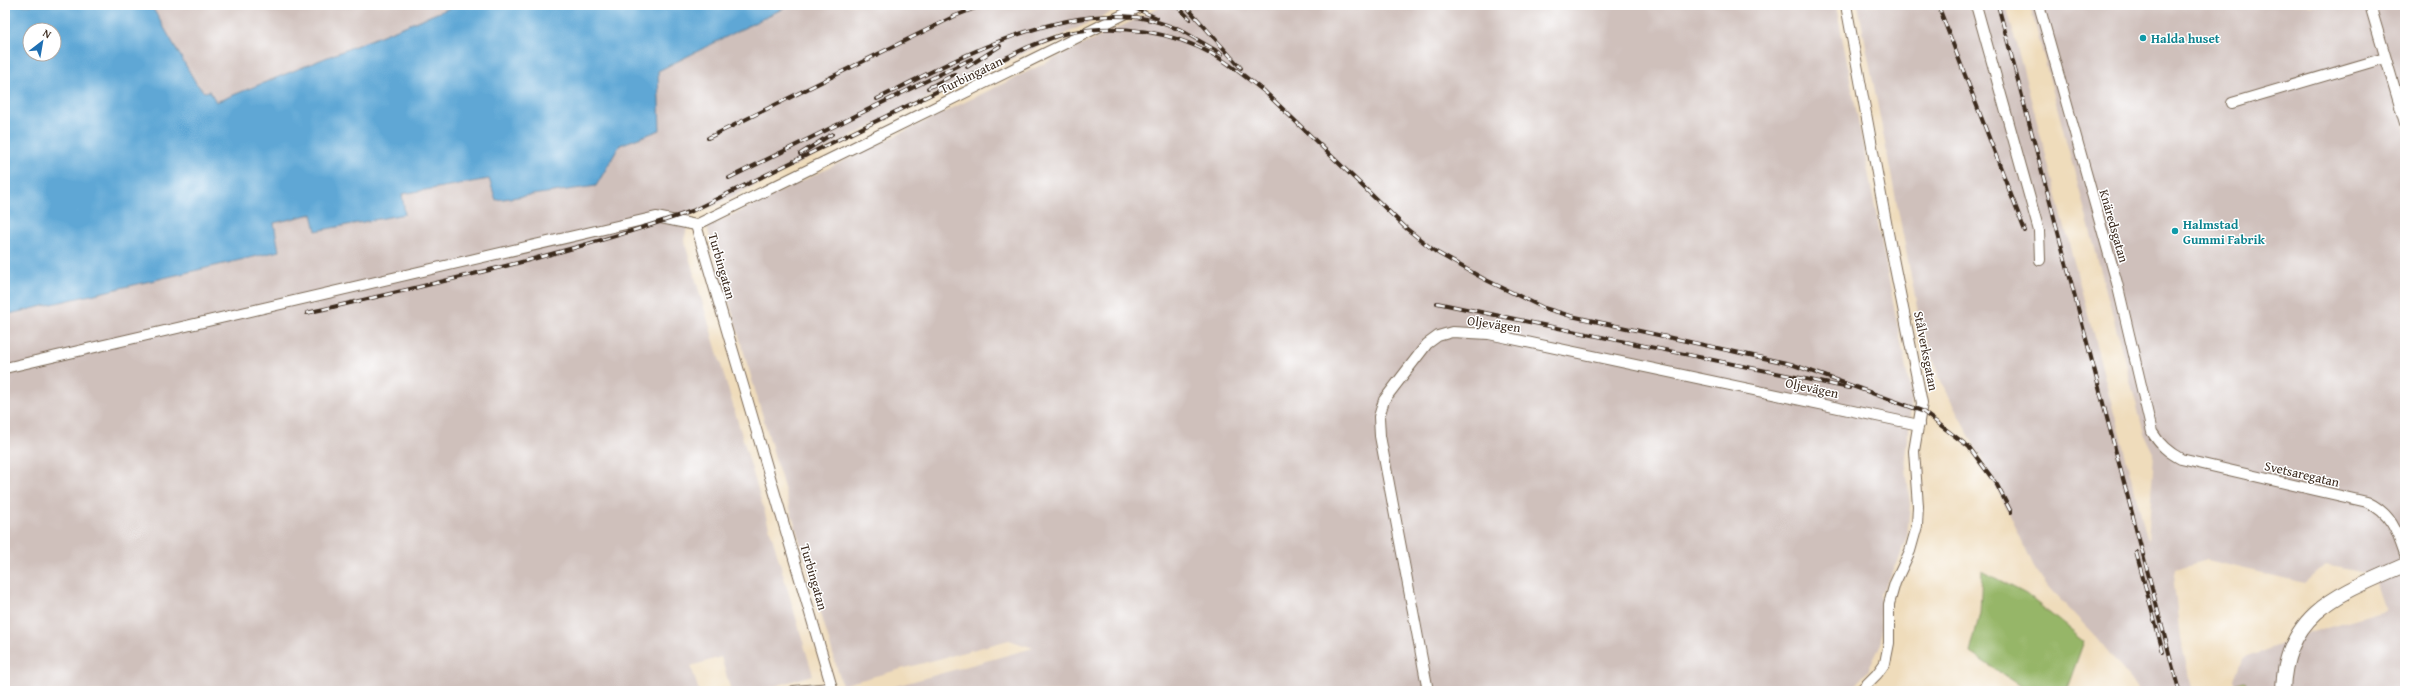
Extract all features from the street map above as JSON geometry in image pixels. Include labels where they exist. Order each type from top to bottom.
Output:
[{"type":"main road","points":[[2283,691],[2284,668],[2293,643],[2306,623],[2334,597],[2405,565]]},
{"type":"street","name":"Turbingatan","points":[[794,691],[832,688],[696,225],[1144,5]]},
{"type":"street","name":"Stålverksgatan","points":[[1846,5],[1888,233],[1921,391],[1922,411],[1914,451],[1918,506],[1917,526],[1910,551],[1895,583],[1889,604],[1889,643],[1885,663],[1877,674],[1860,691]]},
{"type":"street","points":[[1976,5],[2039,231],[2040,260]]},
{"type":"street","name":"Knäredsgatan","points":[[2039,5],[2117,283],[2152,432],[2167,451]]},
{"type":"street","points":[[2370,5],[2405,123]]},
{"type":"street","points":[[2232,103],[2385,58]]},
{"type":"street","points":[[5,368],[656,217],[696,225]]},
{"type":"street","name":"Oljevägen","points":[[1428,691],[1382,450],[1379,417],[1384,400],[1419,352],[1438,336],[1452,332],[1489,334],[1919,425]]},
{"type":"street","name":"Svetsaregatan","points":[[2167,451],[2189,461],[2367,502],[2377,507],[2391,520],[2405,555]]},
{"type":"shaded area","points":[[151,5],[457,5],[216,102],[210,91],[204,92],[196,83]]},
{"type":"shaded area","points":[[790,5],[1127,5],[932,96],[712,207],[691,213],[684,240],[813,675],[758,691],[731,691],[721,657],[691,666],[699,691],[5,691],[5,315],[279,251],[274,223],[312,214],[317,231],[405,214],[401,194],[490,179],[608,166],[620,145],[660,130],[658,71]]},
{"type":"shaded area","points":[[1165,5],[1836,5],[1912,400],[1905,456],[1910,505],[1907,537],[1892,574],[1880,594],[1881,644],[1868,671],[1849,691],[878,691],[1033,648],[1009,640],[842,685],[707,227]]},
{"type":"shaded area","points":[[1858,5],[2006,5],[2148,541],[2154,454],[2144,433],[2030,5],[2405,5],[2405,691],[2232,691],[2232,689],[2236,688],[2234,679],[2242,659],[2313,632],[2385,611],[2376,582],[2369,574],[2325,565],[2304,583],[2207,560],[2176,569],[2174,583],[2180,638],[2193,691],[2140,691],[2097,638],[2050,589],[2036,571],[2009,513],[1939,377],[1918,312]]},
{"type":"green space","points":[[1982,571],[2026,594],[2084,641],[2066,691],[2029,691],[1970,653],[1980,613]]},
{"type":"green space","points":[[2245,681],[2248,691],[2232,691],[2236,688],[2235,684]]},
{"type":"water","points":[[5,5],[151,5],[196,83],[204,92],[210,91],[216,102],[457,5],[790,5],[658,71],[660,130],[620,145],[596,186],[496,200],[489,179],[402,194],[405,214],[316,231],[312,214],[274,223],[279,251],[5,315]]},
{"type":"railway","points":[[708,138],[955,16],[983,5]]},
{"type":"railway","points":[[1128,5],[1157,18]]},
{"type":"railway","points":[[1176,5],[1190,19]]},
{"type":"railway","points":[[1185,5],[1241,68]]},
{"type":"railway","points":[[1938,5],[2025,231]]},
{"type":"railway","points":[[1998,5],[2179,691]]},
{"type":"railway","points":[[877,99],[937,69],[1002,40],[1035,29],[1068,21],[1101,16],[1134,17],[1152,20],[1181,30]]},
{"type":"railway","points":[[1177,28],[1222,54]]},
{"type":"railway","points":[[307,313],[549,255],[645,227],[692,211],[1028,47],[1068,33],[1087,30],[1125,29],[1144,31],[1181,40],[1216,56],[1265,92]]},
{"type":"railway","points":[[967,67],[1000,46]]},
{"type":"railway","points":[[729,178],[971,59]]},
{"type":"railway","points":[[928,88],[955,74]]},
{"type":"railway","points":[[1262,89],[1407,229],[1436,252],[1484,279],[1544,308],[1571,316],[1791,364],[1922,411],[1969,447],[1997,485],[2011,512]]},
{"type":"railway","points":[[800,154],[832,134]]},
{"type":"railway","points":[[1437,303],[1849,388]]},
{"type":"railway","points":[[2136,552],[2163,652]]},
{"type":"place","name":"Halda huset","points":[[2143,38]]},
{"type":"place","name":"Halmstad Gummi Fabrik","points":[[2175,231]]}]
